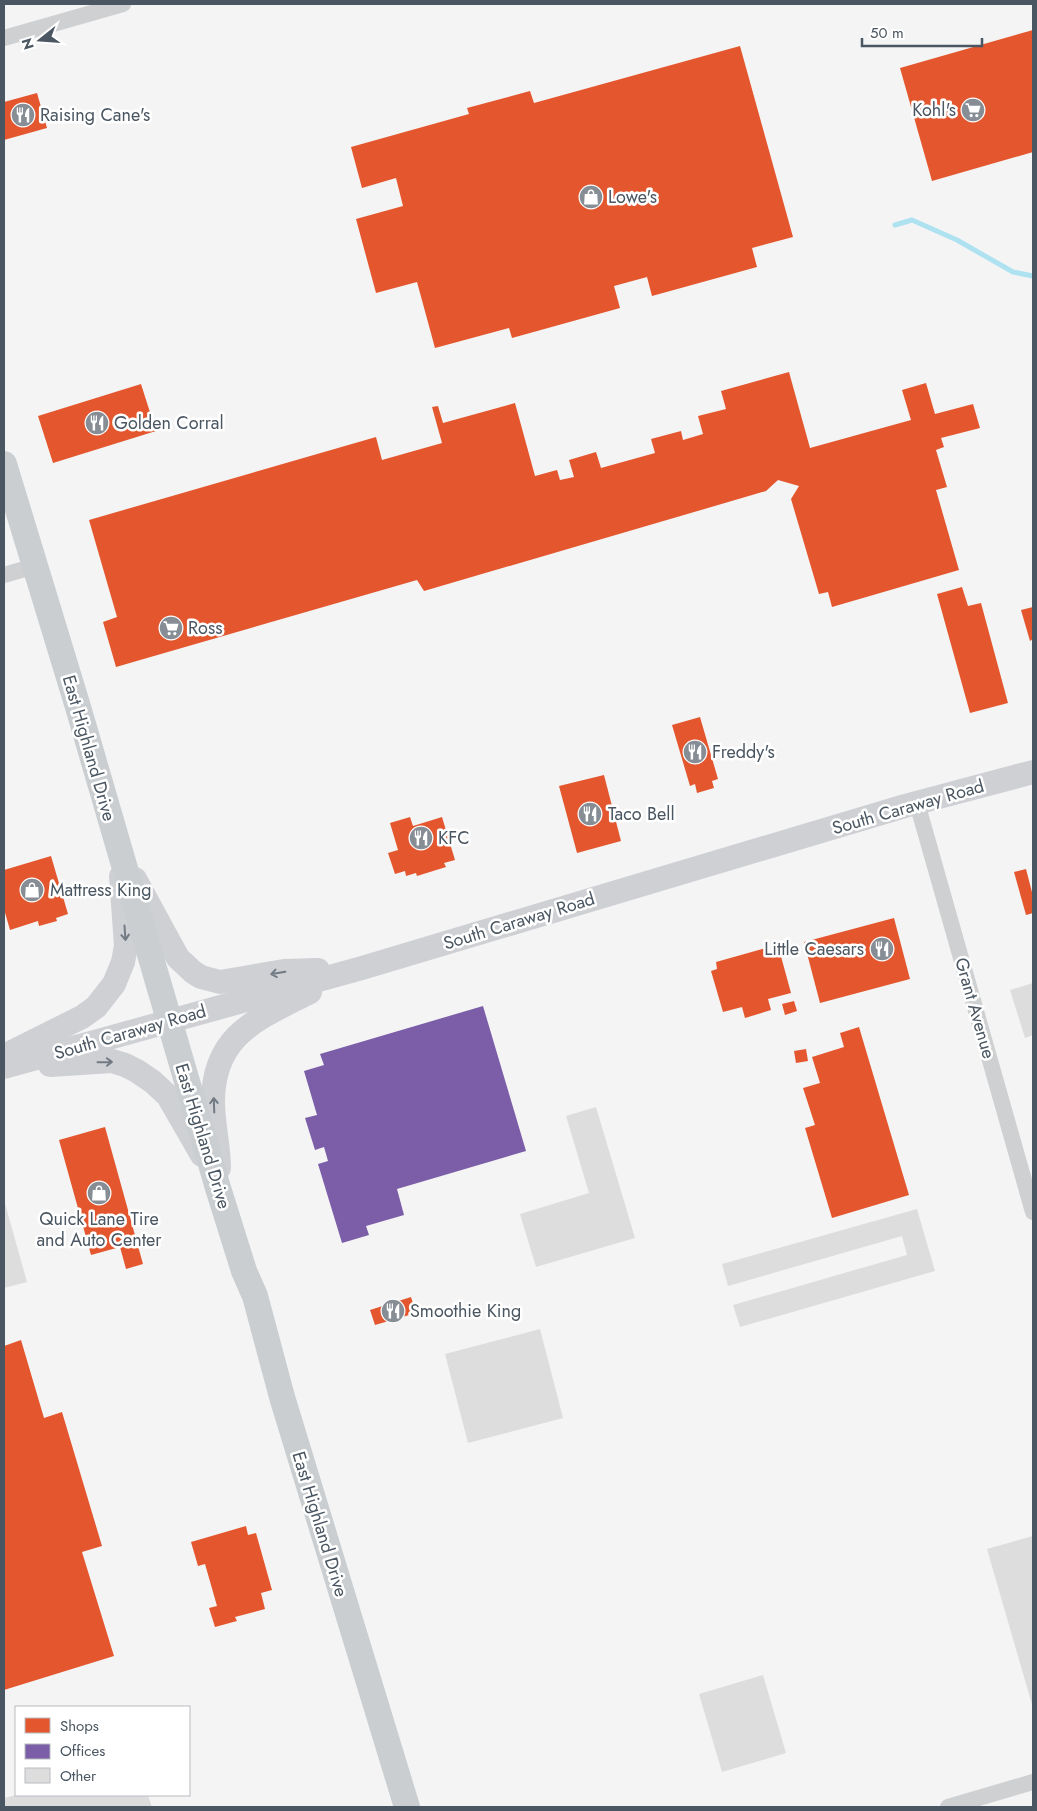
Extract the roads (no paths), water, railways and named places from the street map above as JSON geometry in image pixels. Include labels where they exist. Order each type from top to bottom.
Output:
[{"type":"main road","name":"East Highland Drive","points":[[4,464],[78,707],[118,849],[216,1178],[244,1271],[254,1296],[282,1397],[407,1807]]},
{"type":"main road","name":"South Caraway Road","points":[[4,1068],[362,968],[917,803],[1033,772]]},
{"type":"main road","points":[[118,849],[178,958],[188,969],[201,977],[220,982],[284,971],[362,968]]},
{"type":"main road","points":[[4,1057],[82,1017],[96,1007],[114,984],[123,962],[126,946],[118,849]]},
{"type":"main road","points":[[216,1178],[219,1164],[213,1103],[214,1086],[218,1067],[229,1044],[237,1035],[263,1017],[362,968]]},
{"type":"main road","points":[[4,1068],[112,1061],[124,1064],[153,1082],[168,1096],[216,1178]]},
{"type":"street","points":[[4,38],[123,4]]},
{"type":"street","points":[[4,575],[35,566]]},
{"type":"street","name":"Grant Avenue","points":[[917,803],[1033,1212]]},
{"type":"street","points":[[948,1807],[1033,1782]]},
{"type":"waterway","points":[[895,225],[912,220],[957,240],[1013,272],[1033,276]]},
{"type":"place","name":"Kohl's","points":[[973,110]]},
{"type":"place","name":"Raising Cane's","points":[[23,115]]},
{"type":"place","name":"Lowe's","points":[[591,197]]},
{"type":"place","name":"Golden Corral","points":[[97,423]]},
{"type":"place","name":"Ross","points":[[171,628]]},
{"type":"place","name":"Freddy's","points":[[695,752]]},
{"type":"place","name":"Taco Bell","points":[[590,814]]},
{"type":"place","name":"KFC","points":[[421,838]]},
{"type":"place","name":"Mattress King","points":[[32,890]]},
{"type":"place","name":"Little Caesars","points":[[882,949]]},
{"type":"place","name":"Quick Lane Tire and Auto Center","points":[[99,1193]]},
{"type":"place","name":"Smoothie King","points":[[393,1311]]}]
